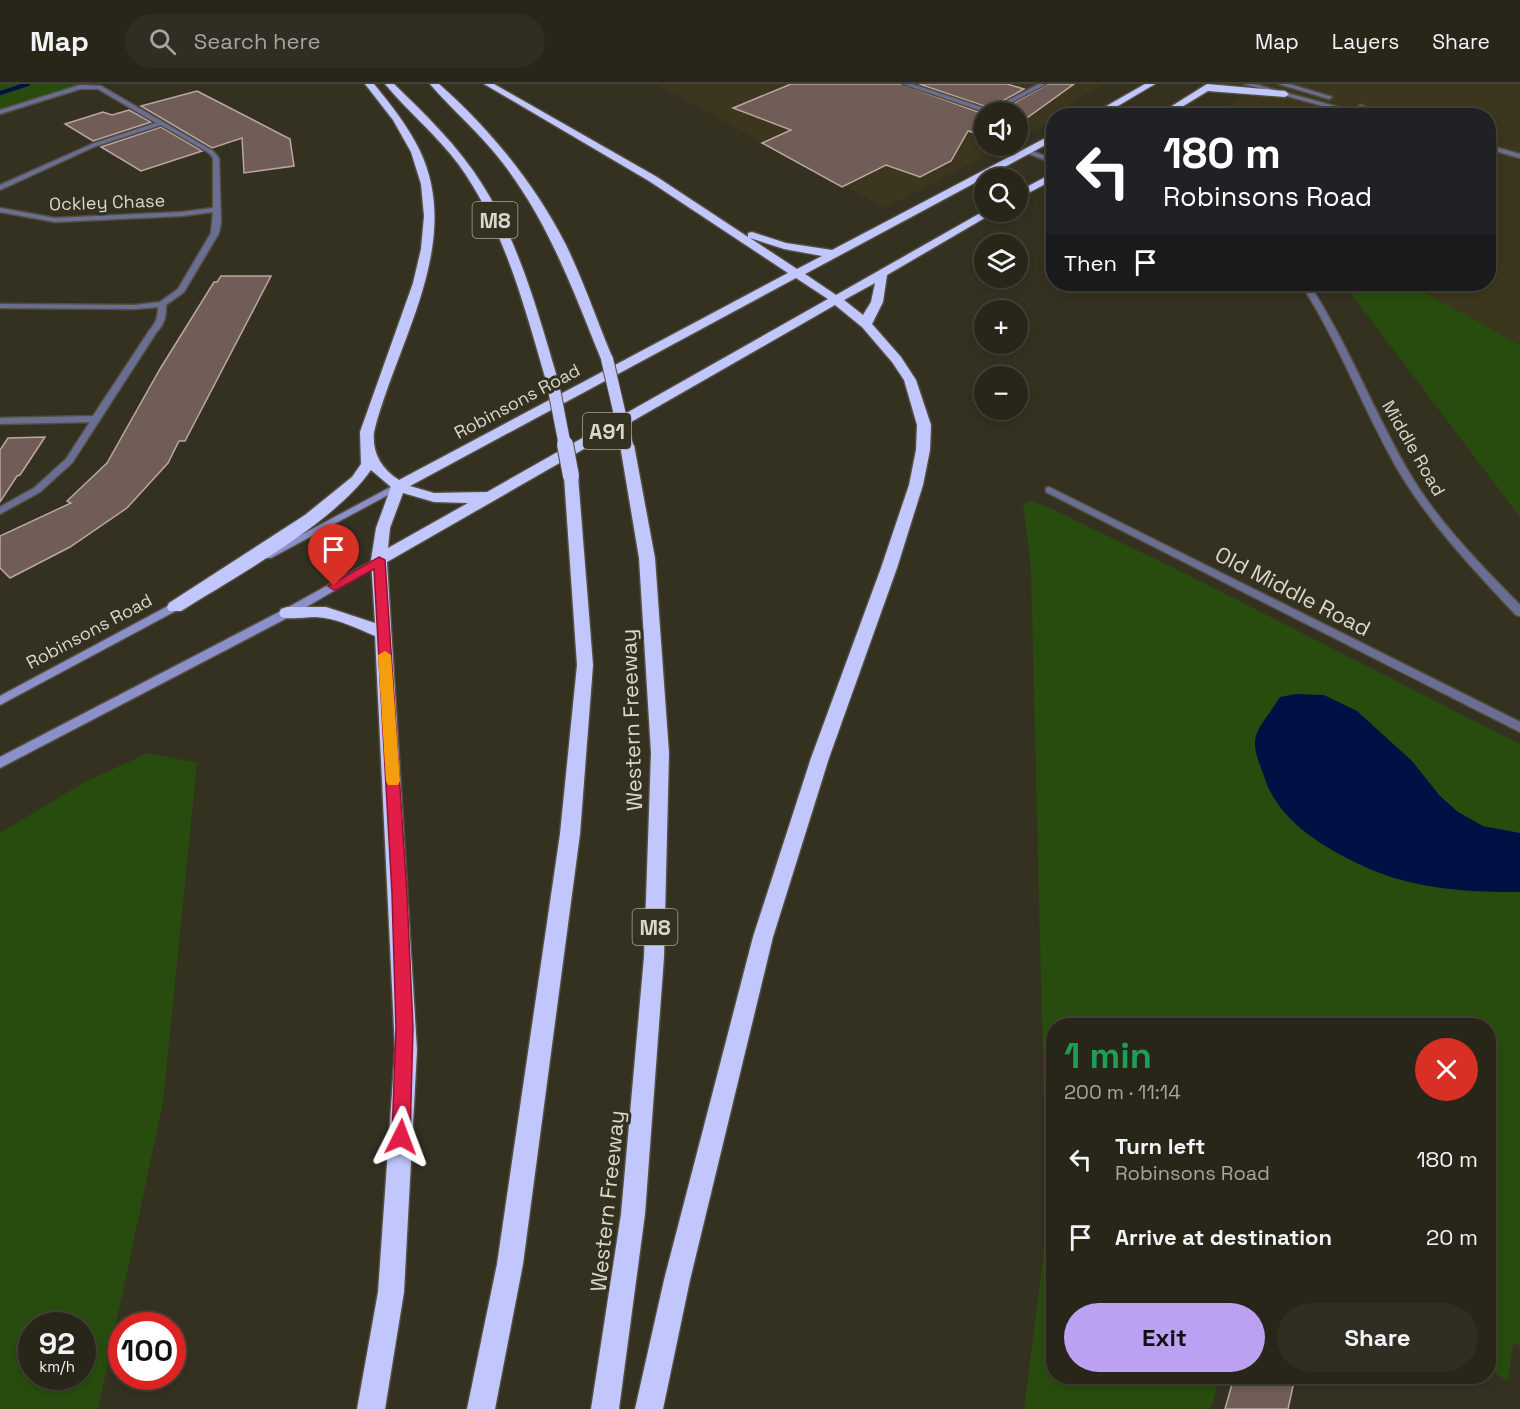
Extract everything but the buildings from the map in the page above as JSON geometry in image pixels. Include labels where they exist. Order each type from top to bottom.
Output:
[{"type":"highway","points":[[175,607],[316,513],[363,473],[368,464],[366,440],[372,413],[408,318],[430,238],[429,208],[424,174],[411,140],[369,84]]},
{"type":"highway","name":"Western Freeway","points":[[389,84],[431,126],[462,162],[488,204],[527,295],[552,384],[571,476],[585,665],[570,834],[510,1264],[481,1409]]},
{"type":"highway","name":"Western Freeway","points":[[434,84],[476,123],[526,190],[559,244],[606,359],[627,445],[647,558],[660,753],[654,957],[633,1214],[605,1409]]},
{"type":"highway","points":[[488,84],[653,179],[835,299],[866,324],[897,360],[910,380],[924,425],[923,450],[916,485],[820,758],[763,938],[677,1280],[649,1409]]},
{"type":"highway","points":[[1107,108],[1151,84]]},
{"type":"highway","points":[[1173,108],[1210,86],[1284,94]]},
{"type":"highway","name":"Robinsons Road","points":[[1028,150],[1046,141]]},
{"type":"highway","name":"Robinsons Road","points":[[398,486],[1017,156]]},
{"type":"highway","points":[[1028,190],[1046,180]]},
{"type":"highway","points":[[713,217],[783,246],[833,254]]},
{"type":"highway","name":"A91","points":[[379,560],[974,221]]},
{"type":"highway","points":[[866,324],[877,302],[882,273]]},
{"type":"highway","points":[[368,455],[380,473],[398,486],[425,496],[445,500],[500,492]]},
{"type":"highway","points":[[371,1409],[391,1292],[405,1050],[398,871],[379,560],[383,528],[398,486]]},
{"type":"highway","points":[[287,613],[309,610],[333,612],[383,633]]},
{"type":"main road","name":"Robinsons Road","points":[[0,701],[398,486]]},
{"type":"main road","name":"A91","points":[[0,763],[287,613],[379,560]]},
{"type":"street","points":[[906,84],[990,112],[1038,85]]},
{"type":"street","points":[[1247,84],[1337,108]]},
{"type":"street","points":[[1282,84],[1361,108]]},
{"type":"street","points":[[0,112],[84,88],[105,93],[211,152],[216,158],[214,233],[182,290],[154,309]]},
{"type":"street","points":[[0,188],[94,145],[159,124]]},
{"type":"street","points":[[1496,149],[1520,156]]},
{"type":"street","points":[[1028,152],[1046,158]]},
{"type":"street","name":"Ockley Chase","points":[[0,210],[55,220],[182,214],[216,210]]},
{"type":"street","name":"Middle Road","points":[[1310,291],[1327,318],[1402,468],[1420,497],[1465,554],[1520,612]]},
{"type":"street","points":[[0,306],[112,305],[154,309],[164,318],[153,331],[77,450],[59,471],[37,490],[0,511]]},
{"type":"street","points":[[153,331],[154,309]]},
{"type":"street","points":[[0,421],[97,419]]},
{"type":"street","name":"Old Middle Road","points":[[1049,490],[1520,726]]},
{"type":"shaded area","points":[[655,84],[1105,84],[1066,108],[1046,108],[1046,123],[1028,133],[1028,102],[974,102],[974,156],[985,156],[886,208]]},
{"type":"shaded area","points":[[1263,84],[1520,84],[1520,345],[1423,291],[1496,291],[1496,108],[1224,108]]},
{"type":"shaded area","points":[[1296,694],[1324,695],[1357,711],[1412,761],[1440,796],[1458,812],[1483,826],[1520,833],[1520,892],[1441,888],[1394,878],[1347,858],[1322,844],[1295,823],[1279,806],[1268,787],[1258,758],[1255,740],[1258,730],[1280,697]]},
{"type":"green space","points":[[0,84],[81,84],[0,110]]},
{"type":"green space","points":[[1349,291],[1423,291],[1520,345],[1520,517]]},
{"type":"green space","points":[[1030,501],[1050,508],[1186,574],[1520,744],[1520,1346],[1513,1343],[1508,1381],[1496,1374],[1496,1018],[1046,1018],[1046,1186],[1031,568],[1023,504]]},
{"type":"green space","points":[[148,753],[197,763],[163,1102],[119,1312],[108,1312],[108,1362],[98,1409],[0,1409],[0,833],[83,783]]},
{"type":"green space","points":[[1046,1235],[1046,1384],[1218,1384],[1211,1409],[1024,1409]]},
{"type":"waterway","points":[[0,93],[28,84]]},
{"type":"slow traffic","points":[[385,655],[393,781]]},
{"type":"route","points":[[334,586],[379,560],[405,1028],[401,1137]]}]
